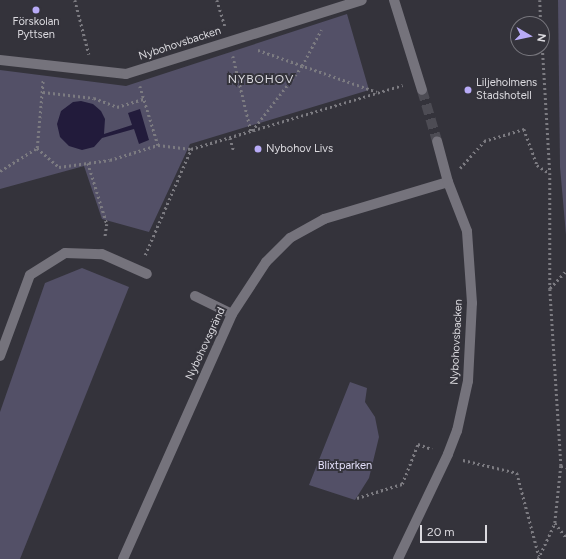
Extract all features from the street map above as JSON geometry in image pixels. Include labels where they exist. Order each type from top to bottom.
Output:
[{"type":"street","name":"Nybohovsbacken","points":[[0,60],[94,72],[126,74],[229,40],[362,0]]},
{"type":"street","points":[[394,0],[420,85]]},
{"type":"street","name":"Nybohovsbacken","points":[[398,559],[448,454],[457,431],[468,381],[472,303],[467,230],[448,182],[437,141]]},
{"type":"street","name":"Nybohovsgränd","points":[[123,559],[232,314],[266,262],[290,238],[324,219],[448,182]]},
{"type":"street","points":[[0,356],[30,275],[65,253],[102,254],[142,272]]},
{"type":"street","points":[[195,296],[232,314]]},
{"type":"path","points":[[75,0],[94,72]]},
{"type":"path","points":[[217,0],[229,40],[252,131]]},
{"type":"path","points":[[540,0],[541,16]]},
{"type":"path","points":[[252,131],[302,66],[333,9]]},
{"type":"path","points":[[229,40],[377,92]]},
{"type":"path","points":[[538,559],[556,523],[561,466],[550,288],[550,173],[543,56]]},
{"type":"path","points":[[37,148],[43,92],[44,66]]},
{"type":"path","points":[[135,71],[158,145]]},
{"type":"path","points":[[37,148],[59,167],[110,160],[158,145],[191,149],[377,92],[420,85]]},
{"type":"path","points":[[43,92],[94,98],[117,107],[144,99]]},
{"type":"path","points":[[448,182],[484,141],[524,128],[536,165],[550,173]]},
{"type":"path","points":[[230,138],[234,151]]},
{"type":"path","points":[[0,171],[37,148]]},
{"type":"path","points":[[142,272],[191,149]]},
{"type":"path","points":[[88,163],[107,224],[102,254]]},
{"type":"path","points":[[550,288],[566,271]]},
{"type":"path","points":[[357,498],[402,484],[418,444]]},
{"type":"path","points":[[463,460],[517,473],[539,556]]},
{"type":"path","points":[[561,466],[566,468]]},
{"type":"path","points":[[556,523],[566,537]]},
{"type":"green space","points":[[558,0],[566,0],[566,235],[560,167]]},
{"type":"green space","points":[[347,14],[369,90],[190,144],[149,232],[102,219],[84,166],[0,189],[0,70],[126,86]]},
{"type":"green space","points":[[82,268],[129,287],[20,559],[0,559],[0,412],[45,283]]},
{"type":"green space","name":"Blixtparken","points":[[350,382],[367,388],[365,402],[375,417],[379,437],[369,478],[355,500],[309,485]]},
{"type":"shaded area","points":[[81,101],[93,104],[101,111],[105,119],[104,134],[132,125],[128,113],[140,109],[149,140],[139,144],[134,129],[102,138],[94,147],[82,150],[69,146],[60,137],[57,124],[61,111],[73,102]]},
{"type":"tunnel","points":[[422,90],[437,141]]},
{"type":"place","name":"Förskolan Pyttsen","points":[[36,10]]},
{"type":"place","name":"Liljeholmens Stadshotell","points":[[468,90]]},
{"type":"place","name":"Nybohov Livs","points":[[258,149]]},
{"type":"district","name":"NYBOHOV","points":[[261,80]]}]
